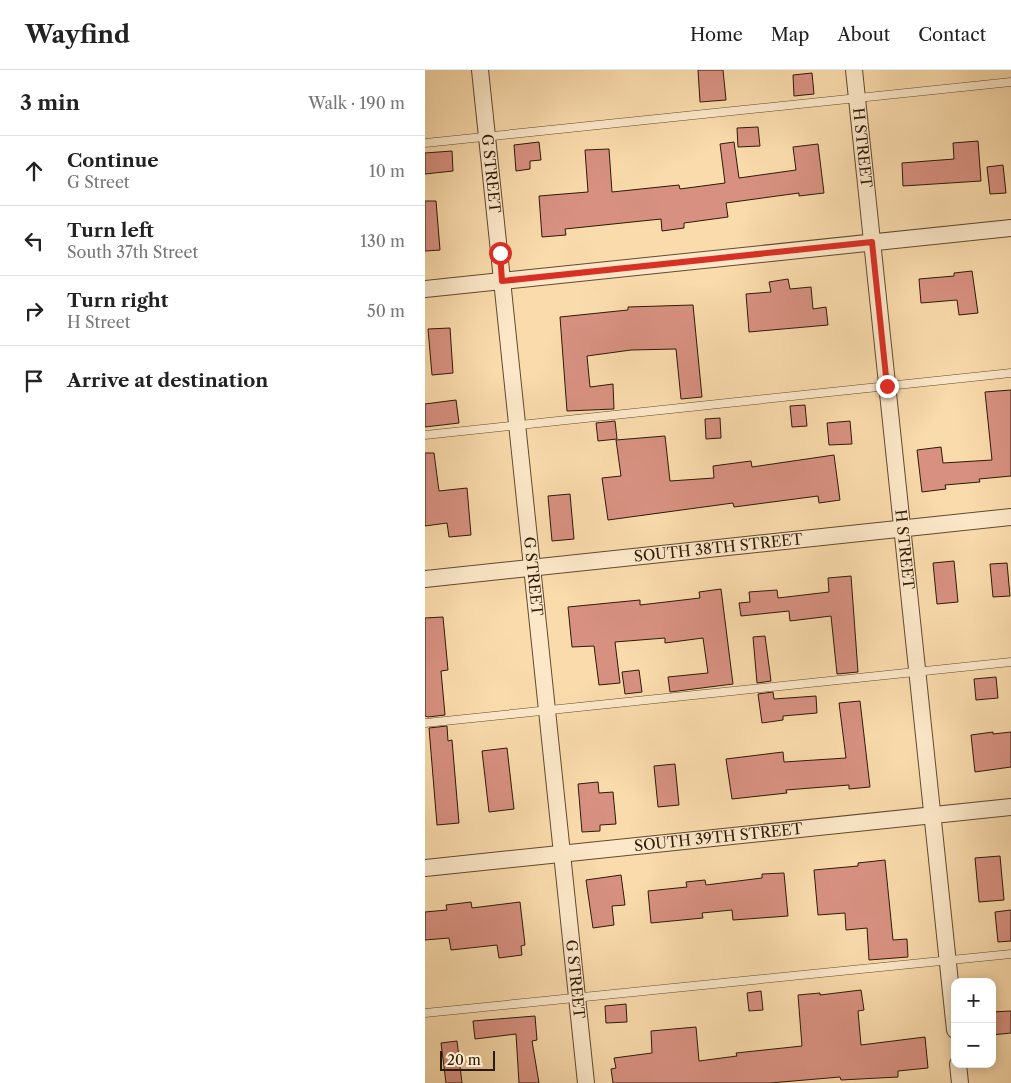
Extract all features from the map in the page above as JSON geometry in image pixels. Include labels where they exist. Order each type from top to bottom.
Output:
[{"type":"street","name":"G STREET","points":[[480,70],[586,1083]]},
{"type":"street","name":"H STREET","points":[[854,70],[954,1023]]},
{"type":"street","points":[[425,289],[1011,228]]},
{"type":"street","name":"SOUTH 38TH STREET","points":[[425,579],[1011,517]]},
{"type":"street","name":"SOUTH 39TH STREET","points":[[425,868],[1011,807]]},
{"type":"street","points":[[958,1068],[960,1083]]},
{"type":"lane","points":[[425,142],[1011,82]]},
{"type":"lane","points":[[425,435],[1011,373]]},
{"type":"lane","points":[[425,723],[917,670],[1011,662]]},
{"type":"lane","points":[[425,1013],[1011,954]]},
{"type":"building","points":[[698,70],[723,70],[726,100],[700,102]]},
{"type":"building","points":[[812,73],[814,94],[794,96],[793,75]]},
{"type":"building","points":[[758,127],[760,146],[738,147],[737,128]]},
{"type":"building","points":[[978,141],[981,181],[903,186],[902,163],[954,159],[953,143]]},
{"type":"building","points":[[539,142],[541,160],[530,161],[530,169],[516,171],[514,145]]},
{"type":"building","points":[[734,142],[739,178],[796,170],[793,147],[818,144],[824,193],[799,196],[799,193],[726,203],[728,217],[684,223],[684,228],[662,231],[661,219],[565,229],[566,235],[542,237],[539,196],[588,192],[585,150],[609,149],[612,192],[679,185],[680,189],[725,183],[720,144]]},
{"type":"building","points":[[452,151],[453,171],[425,174],[425,153]]},
{"type":"building","points":[[1003,165],[1006,193],[990,194],[987,167]]},
{"type":"building","points":[[425,201],[436,201],[440,250],[425,251]]},
{"type":"building","points":[[972,271],[978,313],[959,315],[957,300],[921,303],[919,279],[954,276],[954,273]]},
{"type":"building","points":[[788,279],[790,289],[811,287],[813,309],[826,307],[828,325],[749,332],[746,294],[771,292],[769,282]]},
{"type":"building","points":[[693,305],[702,397],[681,399],[676,349],[631,350],[587,356],[590,387],[613,384],[614,409],[567,411],[560,317],[628,310],[628,307]]},
{"type":"building","points":[[450,328],[453,373],[432,375],[428,329]]},
{"type":"building","points":[[1011,390],[1011,476],[979,479],[980,482],[945,485],[946,489],[922,492],[917,450],[941,447],[943,463],[992,460],[985,392]]},
{"type":"building","points":[[456,400],[459,423],[425,427],[425,404]]},
{"type":"building","points":[[805,405],[807,426],[792,427],[790,406]]},
{"type":"building","points":[[720,418],[721,438],[706,439],[705,419]]},
{"type":"building","points":[[615,421],[617,439],[598,441],[596,423]]},
{"type":"building","points":[[850,421],[852,444],[829,445],[827,423]]},
{"type":"building","points":[[665,436],[670,481],[714,478],[713,466],[751,461],[752,467],[834,455],[840,500],[819,503],[818,496],[734,507],[733,503],[608,520],[602,478],[621,476],[616,440]]},
{"type":"building","points":[[425,453],[434,453],[439,491],[467,488],[471,535],[449,537],[447,523],[425,526]]},
{"type":"building","points":[[570,494],[574,539],[552,541],[548,496]]},
{"type":"building","points":[[954,561],[958,602],[937,604],[933,563]]},
{"type":"building","points":[[1007,563],[1010,596],[993,597],[990,564]]},
{"type":"building","points":[[851,576],[858,672],[837,674],[831,616],[790,621],[789,611],[741,616],[739,603],[750,602],[749,592],[777,590],[778,598],[829,592],[828,578]]},
{"type":"building","points":[[721,589],[733,684],[670,692],[668,677],[708,673],[703,638],[665,643],[665,638],[615,642],[620,683],[599,685],[594,646],[572,647],[568,607],[640,600],[640,605],[700,598],[699,592]]},
{"type":"building","points":[[443,617],[448,670],[441,671],[445,715],[428,717],[425,716],[425,618]]},
{"type":"building","points":[[765,636],[771,681],[757,683],[753,637]]},
{"type":"building","points":[[639,670],[642,692],[625,694],[622,672]]},
{"type":"building","points":[[996,677],[998,698],[976,700],[974,679]]},
{"type":"building","points":[[773,692],[774,699],[816,696],[817,713],[783,716],[783,720],[762,723],[758,694]]},
{"type":"building","points":[[860,701],[870,787],[849,789],[849,785],[786,790],[787,793],[732,799],[726,759],[783,752],[784,762],[846,758],[839,703]]},
{"type":"building","points":[[447,726],[448,741],[452,740],[459,823],[437,825],[429,728]]},
{"type":"building","points":[[993,732],[993,734],[1011,732],[1011,767],[975,772],[971,735]]},
{"type":"building","points":[[507,748],[514,809],[489,812],[482,751]]},
{"type":"building","points":[[675,764],[679,805],[658,807],[654,766]]},
{"type":"building","points":[[598,782],[599,793],[613,792],[616,824],[600,825],[600,831],[582,832],[578,784]]},
{"type":"building","points":[[1000,856],[1004,900],[979,902],[975,858]]},
{"type":"building","points":[[885,860],[893,940],[907,939],[908,957],[869,960],[867,928],[846,930],[845,913],[818,915],[814,870],[858,866],[858,863]]},
{"type":"building","points":[[784,873],[788,916],[733,920],[732,910],[702,913],[703,918],[651,923],[648,891],[687,887],[686,882],[705,880],[706,885],[762,878],[762,874]]},
{"type":"building","points":[[621,875],[625,905],[612,906],[614,925],[593,928],[586,880]]},
{"type":"building","points":[[471,902],[472,908],[520,902],[525,945],[521,946],[522,955],[499,958],[497,945],[451,950],[449,938],[425,940],[425,912],[447,910],[446,905]]},
{"type":"building","points":[[1011,910],[1011,941],[998,942],[995,912]]},
{"type":"building","points":[[861,990],[864,1010],[858,1011],[861,1045],[925,1037],[928,1068],[898,1071],[898,1077],[841,1080],[840,1077],[770,1083],[613,1083],[611,1069],[616,1068],[614,1058],[652,1053],[651,1031],[696,1027],[699,1061],[737,1056],[736,1053],[802,1046],[798,995],[820,993],[820,995]]},
{"type":"building","points":[[761,991],[763,1010],[749,1011],[747,993]]},
{"type":"building","points":[[626,1004],[627,1022],[606,1023],[605,1006]]},
{"type":"building","points":[[1011,1011],[1011,1033],[996,1035],[996,1012]]},
{"type":"building","points":[[535,1016],[537,1040],[532,1041],[539,1083],[519,1083],[516,1034],[475,1039],[473,1021]]},
{"type":"building","points":[[457,1041],[462,1083],[446,1083],[441,1043]]},
{"type":"route","points":[[500,253],[502,281],[872,242],[887,386]]}]
